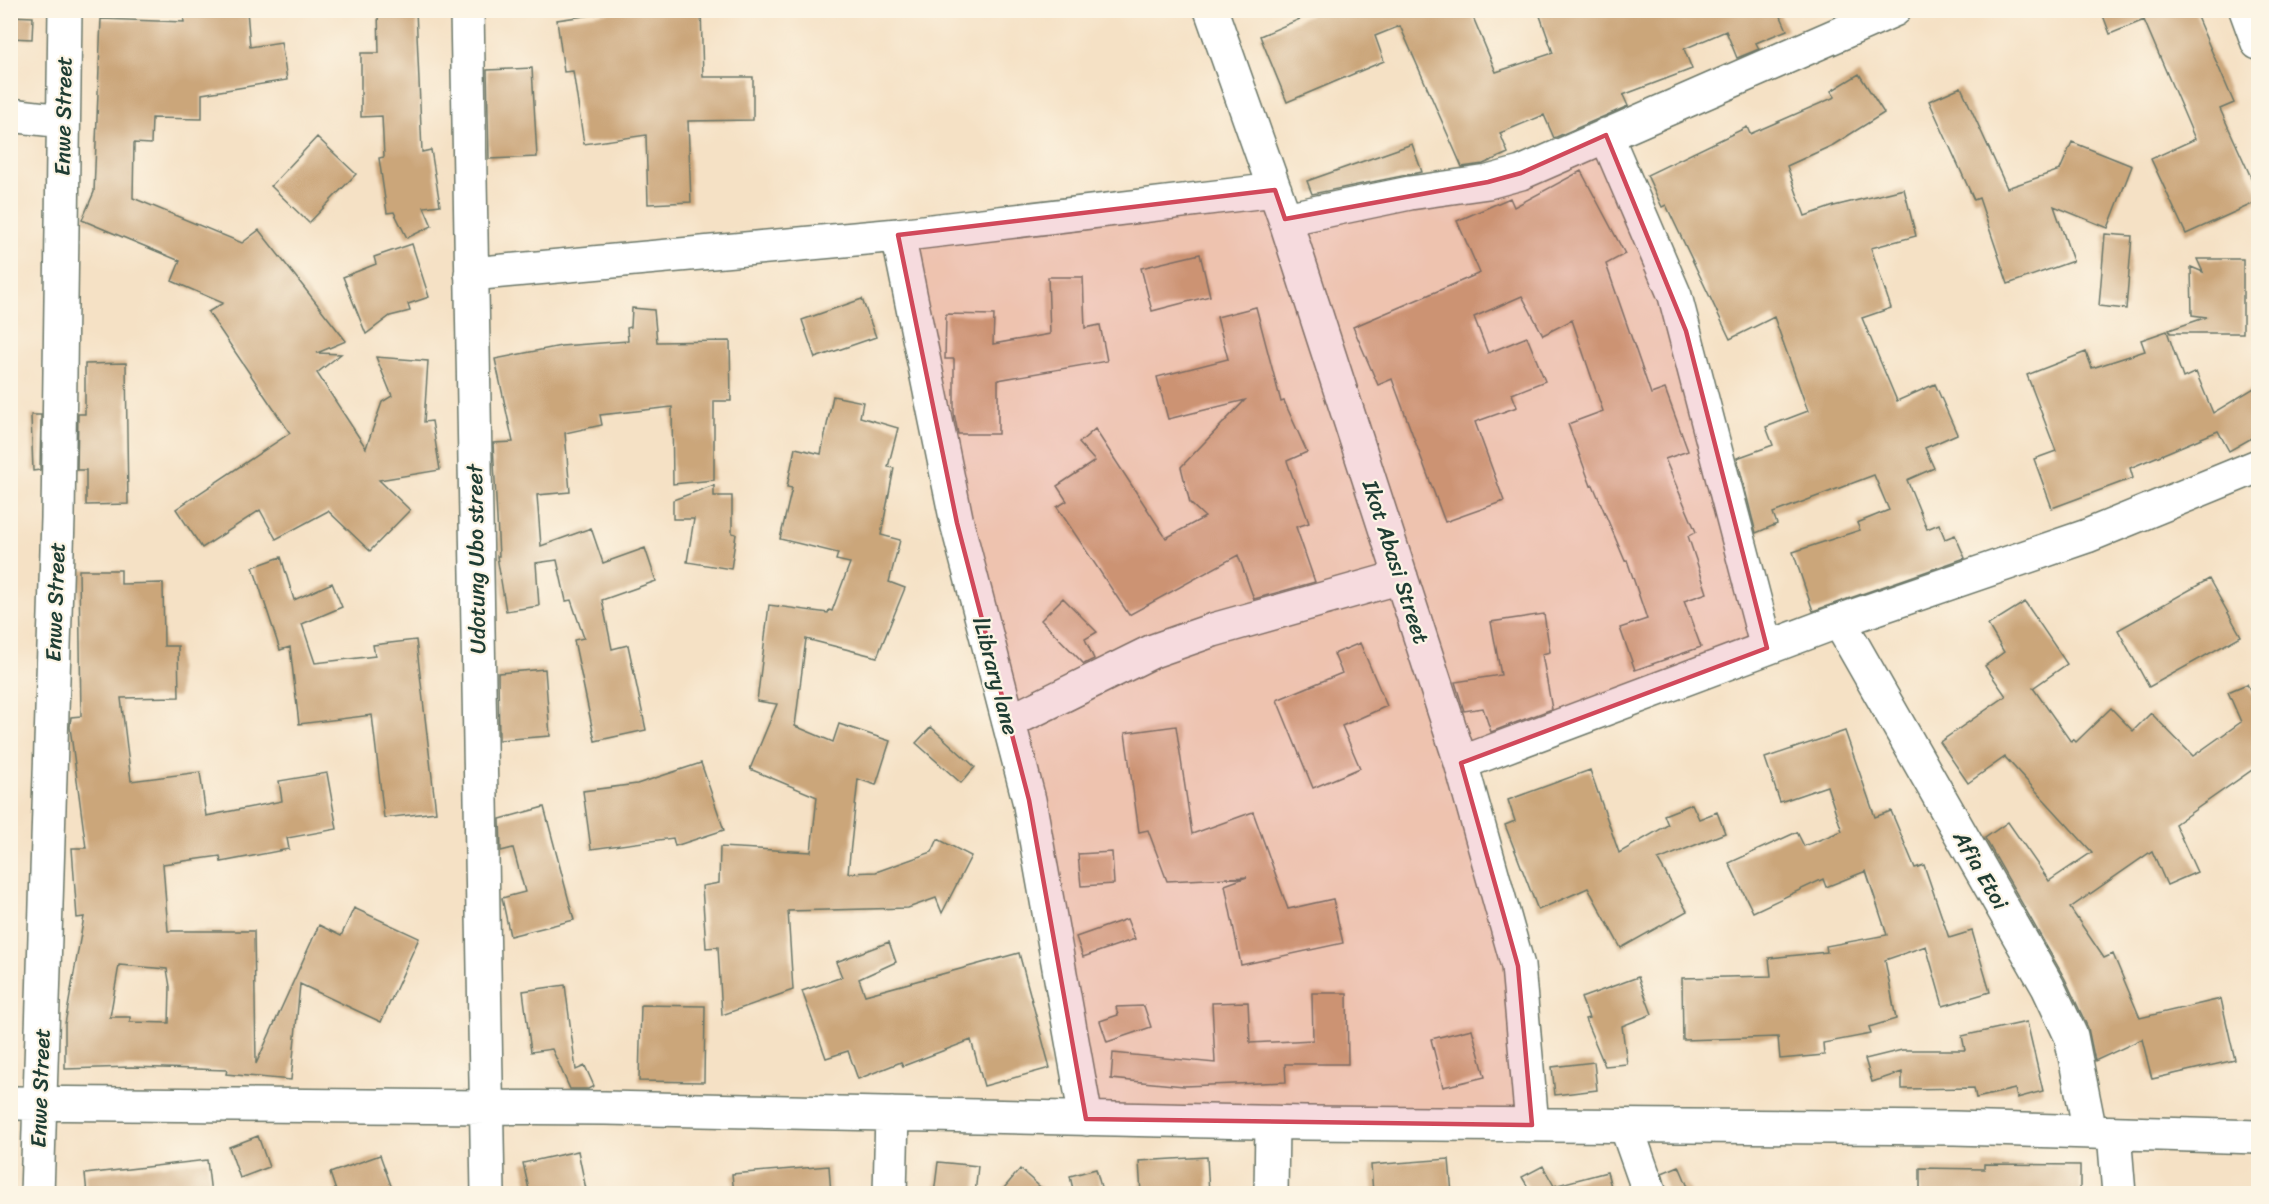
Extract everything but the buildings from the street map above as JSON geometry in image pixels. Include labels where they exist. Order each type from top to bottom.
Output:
[{"type":"street","name":"Enwe Street","points":[[37,1194],[25,1103],[58,518],[65,10]]},
{"type":"street","name":"Udotung Ubo street","points":[[467,10],[484,1107],[488,1194]]},
{"type":"street","name":"Ikot Abasi Street","points":[[1211,10],[1280,204],[1461,763],[1518,966],[1532,1125]]},
{"type":"street","points":[[471,274],[898,235],[1410,193],[1488,182],[1521,173],[1894,10]]},
{"type":"street","points":[[2246,10],[2259,43]]},
{"type":"street","points":[[10,115],[63,121]]},
{"type":"street","points":[[1606,135],[1675,296],[1767,648]]},
{"type":"street","name":"lLibrary lane","points":[[898,235],[957,523],[1029,800],[1086,1119]]},
{"type":"street","points":[[1461,763],[1839,621],[2087,536],[2259,466]]},
{"type":"street","points":[[1009,722],[1153,651],[1213,630],[1401,577]]},
{"type":"street","name":"Afia Etoi","points":[[1839,621],[2048,987],[2071,1036],[2119,1194]]},
{"type":"street","points":[[25,1103],[484,1107],[1272,1123],[1626,1126],[2259,1137]]},
{"type":"street","points":[[890,1194],[892,1114]]},
{"type":"street","points":[[1271,1194],[1272,1123]]},
{"type":"street","points":[[1626,1126],[1650,1194]]},
{"type":"highlighted area","points":[[1606,135],[1686,331],[1767,648],[1461,763],[1518,966],[1532,1125],[1086,1119],[1029,800],[957,523],[898,235],[1275,190],[1285,219],[1488,182],[1521,173]]}]
